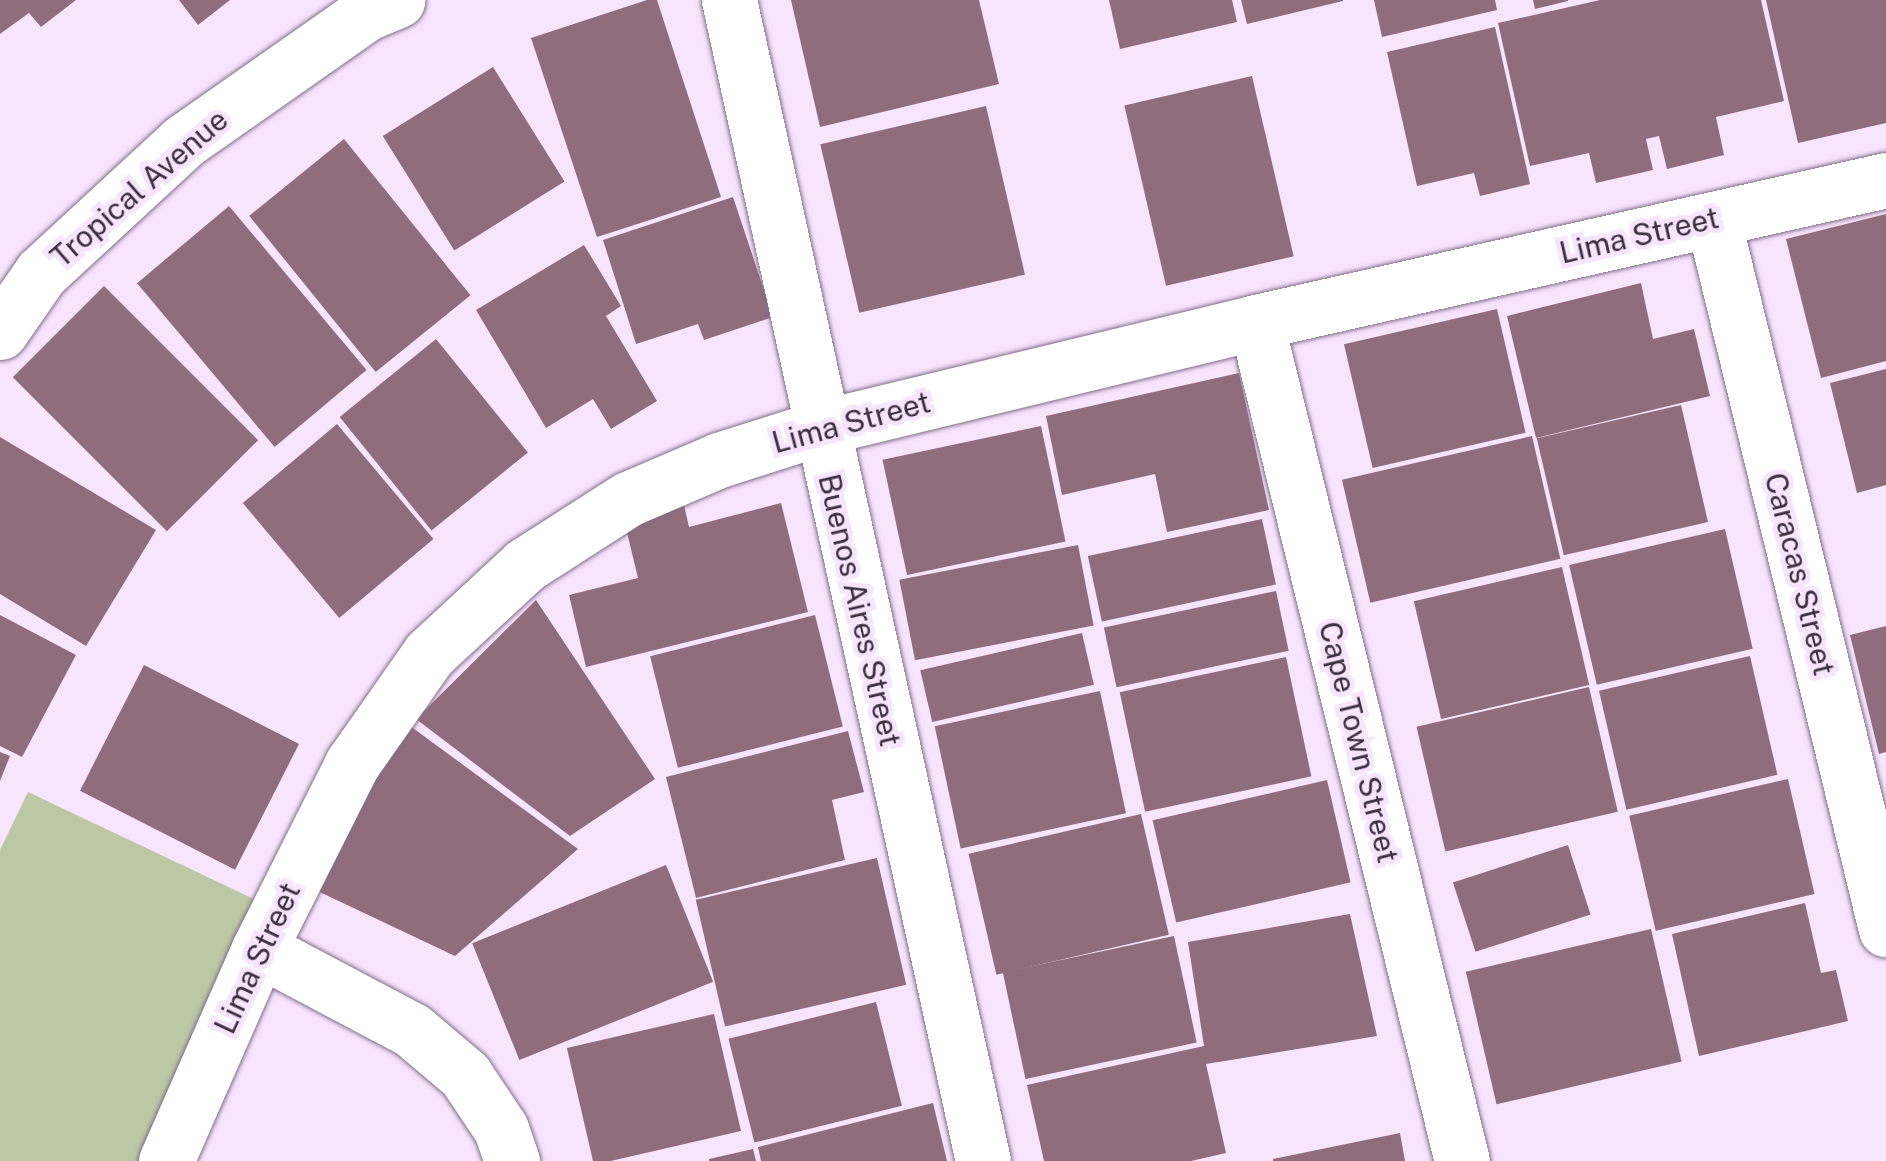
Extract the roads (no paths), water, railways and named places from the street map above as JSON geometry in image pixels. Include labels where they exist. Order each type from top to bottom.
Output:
[{"type":"street","name":"Tropical Avenue","points":[[0,332],[42,273],[184,141],[366,12],[397,0]]},
{"type":"street","name":"Buenos Aires Street","points":[[729,0],[819,428],[983,1161]]},
{"type":"street","name":"Lima Street","points":[[166,1161],[259,949],[352,764],[428,654],[525,566],[628,499],[718,460],[819,428],[1256,322],[1886,180]]},
{"type":"street","name":"Caracas Street","points":[[1713,219],[1886,929]]},
{"type":"street","name":"Cape Town Street","points":[[1256,322],[1462,1161]]},
{"type":"street","points":[[259,949],[412,1030],[465,1075],[501,1129],[512,1161]]}]
